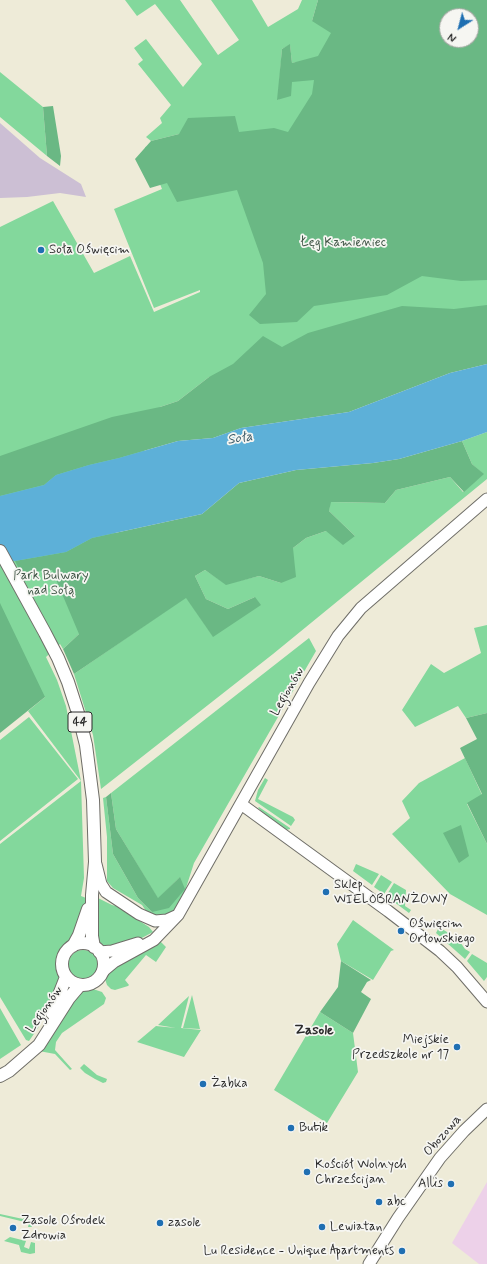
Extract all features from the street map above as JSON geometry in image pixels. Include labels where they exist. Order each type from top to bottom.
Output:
[{"type":"main road","name":"Legionów","points":[[102,972],[114,962],[154,940],[178,915],[309,683],[338,636],[361,608],[487,499]]},
{"type":"main road","name":"44","points":[[0,551],[45,633],[68,682],[86,745],[93,800],[95,862],[92,895],[92,936],[96,949],[102,958],[104,965],[100,976],[91,983],[80,985]]},
{"type":"main road","points":[[241,804],[440,951],[457,967],[487,1002]]},
{"type":"main road","points":[[95,862],[101,884],[106,892],[139,914],[155,921],[166,920],[178,915]]},
{"type":"main road","name":"44","points":[[66,977],[62,963],[63,956],[67,950],[73,946],[79,935],[92,895]]},
{"type":"main road","name":"Legionów","points":[[96,949],[112,951],[131,946],[152,936],[159,935]]},
{"type":"main road","points":[[73,946],[83,944],[96,949]]},
{"type":"main road","name":"Legionów","points":[[34,1049],[58,1000],[66,977]]},
{"type":"main road","points":[[66,977],[75,984],[80,985]]},
{"type":"main road","name":"Legionów","points":[[0,1076],[39,1045],[69,998],[80,985]]},
{"type":"main road","name":"Obozowa","points":[[369,1264],[406,1206],[440,1158],[464,1131],[487,1109]]},
{"type":"shaded area","points":[[0,123],[40,158],[81,184],[86,197],[60,193],[27,197],[0,198]]},
{"type":"shaded area","points":[[487,1182],[487,1264],[479,1264],[452,1243]]},
{"type":"green space","name":"Park Bulwary nad Sołą","points":[[125,0],[180,0],[218,55],[239,40],[211,0],[252,0],[268,27],[298,9],[302,0],[318,0],[312,21],[487,0],[487,354],[209,377],[178,401],[160,407],[79,634],[63,649],[60,644],[46,657],[57,680],[66,706],[81,781],[28,711],[45,697],[0,696],[0,227],[53,201],[94,273],[130,256],[154,312],[200,292],[200,290],[154,308],[114,209],[162,189],[145,147],[238,127],[179,134],[151,141],[146,137],[162,123],[160,118],[171,105],[138,64],[143,60],[134,48],[146,39],[183,87],[202,64],[155,4],[137,16]],"holes":[[[290,45],[292,63],[298,62],[278,100],[282,49]]]},
{"type":"green space","name":"Łęg Kamieniec","points":[[318,0],[487,0],[487,280],[461,281],[422,276],[387,295],[314,306],[297,322],[260,324],[249,315],[266,294],[263,263],[237,190],[177,202],[167,183],[150,188],[135,159],[151,141],[179,134],[188,118],[235,116],[239,132],[274,128],[288,132],[312,94],[314,80],[292,82],[291,96],[277,100],[282,49],[290,44],[292,63],[318,56],[331,33],[312,21]]},
{"type":"green space","points":[[0,72],[43,107],[47,156],[0,117]]},
{"type":"green space","points":[[53,106],[61,156],[60,166],[47,156],[43,107]]},
{"type":"green space","points":[[487,305],[487,364],[450,373],[349,412],[241,428],[213,438],[178,441],[56,475],[44,485],[0,496],[0,456],[112,417],[160,407],[178,401],[209,377],[233,364],[263,336],[282,347],[308,333],[402,306],[454,309]]},
{"type":"green space","points":[[487,432],[487,479],[273,654],[101,789],[93,735],[74,674],[186,597],[213,636],[255,597],[228,609],[206,599],[195,576],[205,570],[226,584],[259,576],[281,583],[293,548],[306,538],[326,531],[355,536],[329,511],[330,502],[385,503],[396,490],[450,477],[463,492],[483,474],[472,464],[462,441]]},
{"type":"green space","points":[[462,441],[472,464],[484,474],[464,492],[450,477],[396,490],[385,503],[331,502],[329,511],[355,536],[343,545],[326,531],[306,538],[293,548],[296,577],[281,583],[259,576],[226,585],[205,570],[195,576],[206,599],[228,609],[255,597],[261,605],[213,637],[186,598],[74,674],[63,649],[79,634],[52,570],[21,573],[15,561],[66,552],[92,538],[202,514],[239,483],[296,470],[373,463],[399,459]]},
{"type":"green space","points":[[0,603],[45,697],[0,733]]},
{"type":"green space","points":[[487,625],[487,713],[466,718],[458,706],[415,727],[402,710],[431,664],[444,673],[481,653],[474,628]]},
{"type":"green space","points":[[309,638],[316,651],[194,863],[185,891],[175,910],[163,917],[153,916],[146,911],[142,905],[113,888],[107,881],[107,837],[103,798],[106,797],[113,854],[138,898],[152,912],[180,877],[158,899],[116,829],[111,793]]},
{"type":"green space","points":[[487,713],[487,844],[467,803],[482,794],[460,748],[477,739],[466,718]]},
{"type":"green space","points":[[29,717],[78,779],[0,841],[0,740]]},
{"type":"green space","points":[[465,758],[482,795],[467,804],[487,844],[487,915],[450,894],[392,834],[410,818],[402,801],[419,783]]},
{"type":"green space","points":[[265,778],[268,780],[258,799],[293,817],[295,820],[291,826],[255,801],[258,790]]},
{"type":"green space","points":[[81,781],[84,878],[81,896],[86,898],[78,934],[63,948],[59,956],[57,968],[60,978],[38,1028],[29,1041],[26,1040],[0,997],[0,844]]},
{"type":"green space","points":[[111,793],[116,829],[158,898],[180,877],[185,889],[169,908],[152,912],[138,898],[113,854],[106,797]]},
{"type":"green space","points":[[259,807],[290,829],[286,830],[273,822],[258,808]]},
{"type":"green space","points":[[461,825],[469,856],[459,863],[443,833]]},
{"type":"green space","points":[[356,864],[379,874],[372,885],[353,871]]},
{"type":"green space","points":[[381,875],[392,882],[384,894],[374,887]]},
{"type":"green space","points":[[394,883],[406,890],[405,906],[411,910],[409,913],[386,896]]},
{"type":"green space","points":[[98,898],[116,906],[149,927],[153,932],[138,940],[110,948],[103,945],[97,939],[95,931]]},
{"type":"green space","points":[[353,920],[394,950],[391,951],[373,980],[341,961],[337,944]]},
{"type":"green space","points":[[439,927],[450,934],[445,941],[436,933]]},
{"type":"green space","points":[[452,935],[458,939],[465,949],[470,952],[465,959],[447,943]]},
{"type":"green space","points":[[160,941],[166,947],[156,962],[146,955],[125,980],[129,985],[128,986],[115,990],[111,989],[107,985],[105,979],[107,971]]},
{"type":"green space","points":[[83,950],[94,954],[98,965],[94,976],[83,980],[72,976],[68,965],[72,954]]},
{"type":"green space","points":[[472,954],[487,963],[487,977],[484,981],[467,961]]},
{"type":"green space","points":[[341,961],[371,980],[367,982],[361,992],[371,999],[353,1033],[320,1012],[338,987]]},
{"type":"green space","points":[[90,988],[102,992],[106,998],[104,1004],[62,1033],[56,1042],[55,1050],[72,1069],[70,1070],[55,1054],[39,1051],[77,993]]},
{"type":"green space","points":[[192,995],[200,1029],[183,1028]]},
{"type":"green space","points":[[189,996],[181,1028],[201,1030],[184,1057],[137,1042],[156,1026],[176,1028],[158,1025]]},
{"type":"green space","points":[[0,1008],[21,1045],[0,1059]]},
{"type":"green space","points":[[320,1012],[353,1033],[358,1072],[327,1123],[274,1090]]},
{"type":"green space","points":[[84,1064],[97,1075],[107,1079],[106,1082],[103,1083],[85,1073],[80,1068]]},
{"type":"green space","points":[[0,1214],[23,1219],[25,1216],[30,1220],[32,1227],[28,1227],[29,1223],[0,1216]]},
{"type":"green space","points":[[10,1237],[26,1241],[24,1247],[29,1249],[31,1242],[35,1243],[35,1253],[30,1254],[21,1252],[19,1245],[4,1241]]},
{"type":"water","name":"Soła","points":[[487,364],[487,432],[462,441],[399,459],[373,463],[296,470],[239,483],[202,514],[92,538],[66,552],[15,561],[0,560],[0,496],[44,485],[56,475],[178,441],[213,438],[241,428],[349,412],[450,373]]},
{"type":"place","name":"Soła Oświęcim","points":[[41,250]]},
{"type":"place","name":"Sklep WIELOBRANŻOWY","points":[[326,892]]},
{"type":"place","name":"Oświęcim Orłowskiego","points":[[401,931]]},
{"type":"place","name":"Miejskie Przedszkole nr 17","points":[[457,1047]]},
{"type":"place","name":"Żabka","points":[[203,1084]]},
{"type":"place","name":"Butik","points":[[291,1128]]},
{"type":"place","name":"Kościół Wolnych Chrześcijan","points":[[307,1172]]},
{"type":"place","name":"Allis","points":[[451,1184]]},
{"type":"place","name":"abc","points":[[379,1202]]},
{"type":"place","name":"zasole","points":[[160,1223]]},
{"type":"place","name":"Lewiatan","points":[[322,1227]]},
{"type":"place","name":"Zasole Ośrodek Zdrowia","points":[[13,1228]]},
{"type":"place","name":"Lu Residence - Unique Apartments","points":[[402,1251]]},
{"type":"district","name":"Zasole","points":[[314,1031]]}]
